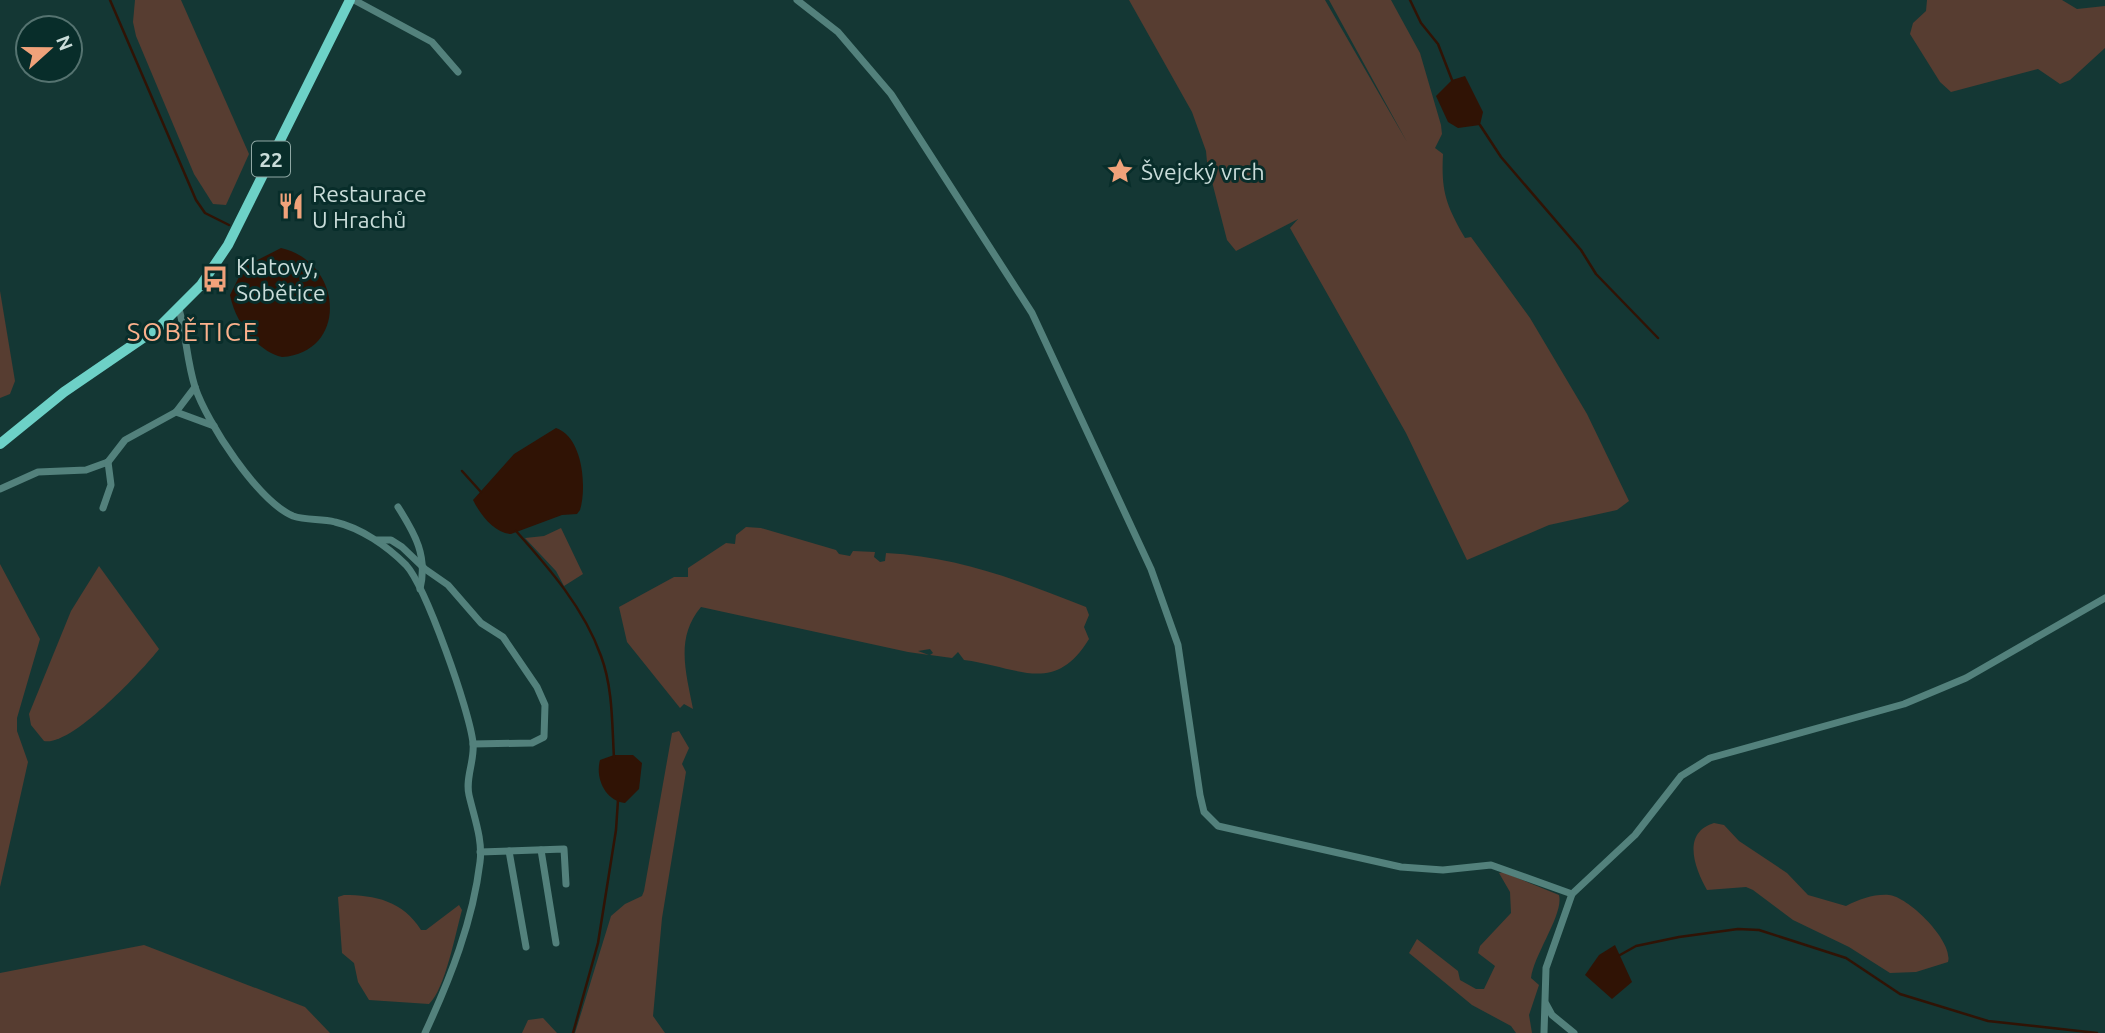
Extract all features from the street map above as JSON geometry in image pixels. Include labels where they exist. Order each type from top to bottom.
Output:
[{"type":"main road","name":"22","points":[[0,444],[42,408],[133,348],[179,309],[206,278],[228,245],[352,0]]},
{"type":"street","points":[[352,0],[432,42],[458,72]]},
{"type":"street","points":[[797,0],[838,32],[891,94],[1032,313],[1151,569],[1178,645],[1200,796],[1204,812],[1210,820],[1218,826],[1401,867],[1443,870],[1491,865],[1572,894]]},
{"type":"street","points":[[179,309],[195,387],[215,426],[247,473],[280,508],[303,519],[344,525],[375,540],[408,568],[420,589],[459,690],[473,744],[468,794],[474,811],[480,852],[467,923],[425,1033]]},
{"type":"street","points":[[0,489],[38,472],[86,470],[108,461],[125,440],[176,412],[195,387]]},
{"type":"street","points":[[176,412],[215,426]]},
{"type":"street","points":[[103,508],[111,485],[108,461]]},
{"type":"street","points":[[398,507],[415,534],[425,569],[420,589]]},
{"type":"street","points":[[375,540],[391,540],[448,585],[481,623],[503,637],[537,687],[545,705],[544,737],[539,741],[473,744]]},
{"type":"street","points":[[1544,1033],[1546,968],[1551,946],[1572,894],[1635,835],[1681,776],[1710,758],[1916,699],[1966,678],[2105,598]]},
{"type":"street","points":[[480,852],[564,849],[566,884]]},
{"type":"street","points":[[541,850],[556,943]]},
{"type":"street","points":[[509,851],[526,947]]},
{"type":"street","points":[[1545,1000],[1552,1015],[1574,1033]]},
{"type":"shaded area","points":[[135,0],[181,0],[249,154],[226,205],[213,204],[194,174],[136,36],[133,22]]},
{"type":"shaded area","points":[[1129,0],[1325,0],[1407,142],[1329,0],[1391,0],[1420,53],[1441,125],[1442,134],[1435,148],[1443,154],[1444,188],[1453,216],[1465,238],[1471,237],[1530,318],[1587,414],[1629,501],[1617,510],[1549,525],[1467,560],[1406,433],[1290,228],[1298,219],[1236,251],[1227,240],[1210,174],[1212,166],[1207,162],[1206,151],[1192,112]]},
{"type":"shaded area","points":[[1927,0],[2062,0],[2077,9],[2105,6],[2105,48],[2070,80],[2060,84],[2038,69],[1951,92],[1940,82],[1910,34],[1913,23],[1926,11]]},
{"type":"shaded area","points":[[1465,76],[1483,112],[1480,125],[1458,128],[1448,122],[1436,96],[1452,80]]},
{"type":"shaded area","points":[[281,248],[302,256],[317,270],[326,287],[330,306],[327,324],[319,340],[304,351],[282,357],[263,348],[248,333],[236,315],[230,295],[244,267]]},
{"type":"shaded area","points":[[0,291],[15,381],[10,394],[0,398]]},
{"type":"shaded area","points":[[556,428],[572,441],[581,464],[583,489],[580,510],[577,514],[562,515],[511,534],[499,530],[484,517],[473,500],[514,454]]},
{"type":"shaded area","points":[[746,527],[761,528],[836,550],[839,554],[850,556],[853,551],[875,552],[874,557],[880,562],[885,561],[886,553],[913,555],[988,571],[1086,607],[1089,615],[1084,627],[1089,639],[1076,657],[1062,667],[1049,673],[1034,674],[964,660],[958,652],[952,658],[930,655],[933,653],[930,649],[918,651],[929,655],[908,652],[701,607],[693,619],[685,643],[686,669],[693,709],[684,704],[680,708],[627,642],[619,607],[674,577],[688,577],[688,568],[726,543],[735,544],[736,535]]},
{"type":"shaded area","points":[[561,528],[583,574],[564,586],[556,571],[525,538],[544,536]]},
{"type":"shaded area","points":[[0,564],[40,639],[17,718],[17,731],[28,762],[0,887]]},
{"type":"shaded area","points":[[99,566],[159,649],[138,674],[88,720],[56,740],[44,741],[31,725],[29,714],[71,611]]},
{"type":"shaded area","points":[[679,731],[689,748],[682,764],[686,772],[662,918],[653,1016],[665,1033],[575,1033],[611,916],[625,904],[642,896],[644,891],[672,733]]},
{"type":"shaded area","points":[[614,755],[633,755],[642,763],[639,789],[625,803],[612,798],[600,781],[600,760]]},
{"type":"shaded area","points":[[1714,823],[1724,825],[1739,841],[1787,873],[1808,895],[1846,906],[1867,897],[1883,895],[1908,903],[1928,922],[1944,943],[1948,962],[1916,972],[1890,973],[1849,947],[1793,920],[1753,890],[1746,887],[1707,890],[1695,862],[1694,843],[1704,828]]},
{"type":"shaded area","points":[[1503,872],[1559,895],[1557,913],[1531,978],[1539,985],[1529,1015],[1532,1033],[1516,1033],[1511,1026],[1472,1005],[1409,953],[1417,939],[1458,971],[1460,980],[1476,989],[1484,989],[1495,966],[1478,953],[1480,946],[1511,913],[1510,892],[1499,873]]},
{"type":"shaded area","points":[[344,895],[377,898],[397,906],[414,920],[421,930],[426,930],[459,905],[462,910],[449,960],[435,997],[429,1004],[369,1000],[358,982],[354,963],[342,953],[338,897]]},
{"type":"shaded area","points":[[144,945],[305,1007],[330,1033],[0,1033],[0,973]]},
{"type":"shaded area","points":[[1615,945],[1632,982],[1612,999],[1585,975],[1599,955]]},
{"type":"shaded area","points":[[543,1018],[557,1033],[522,1033],[528,1020]]},
{"type":"waterway","points":[[110,0],[196,200],[205,213],[229,225]]},
{"type":"waterway","points":[[1410,0],[1421,23],[1438,44],[1452,80]]},
{"type":"waterway","points":[[1480,125],[1501,157],[1581,250],[1596,274],[1658,338]]},
{"type":"waterway","points":[[462,471],[481,492]]},
{"type":"waterway","points":[[516,531],[564,589],[594,638],[608,681],[614,758]]},
{"type":"waterway","points":[[573,1033],[598,943],[616,830],[618,800]]},
{"type":"waterway","points":[[1620,955],[1636,946],[1679,937],[1738,929],[1759,930],[1846,958],[1900,994],[1988,1021],[2097,1033]]},
{"type":"place","name":"Švejcký vrch","points":[[1120,171]]},
{"type":"place","name":"Restaurace U Hrachů","points":[[291,206]]},
{"type":"place","name":"Klatovy, Sobětice","points":[[215,279]]},
{"type":"district","name":"SOBĚTICE","points":[[193,331]]}]
